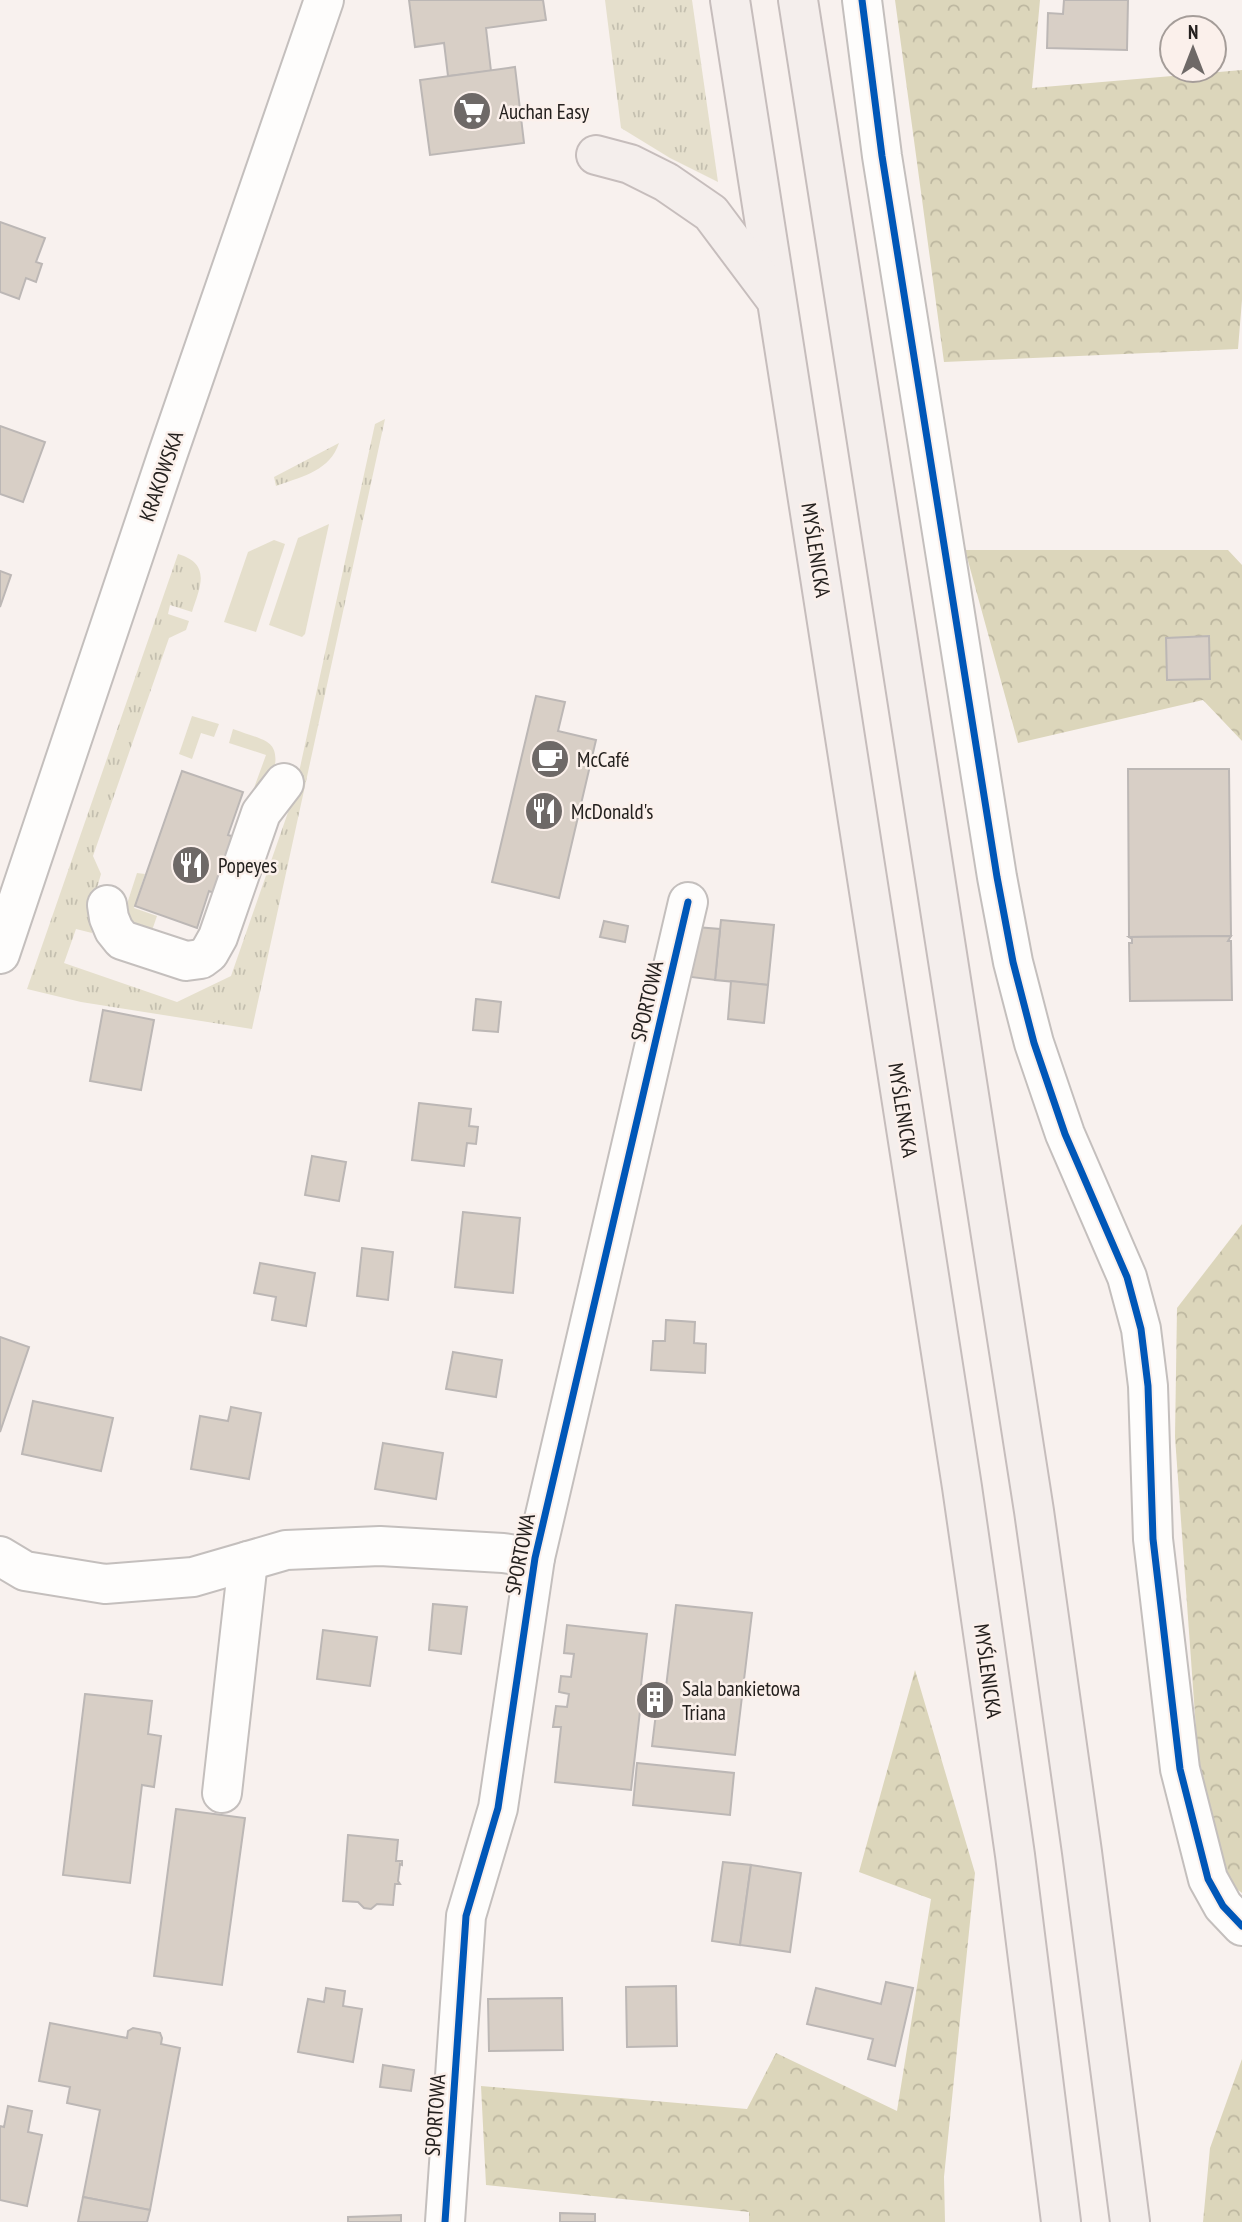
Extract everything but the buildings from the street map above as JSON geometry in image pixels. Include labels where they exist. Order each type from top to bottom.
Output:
[{"type":"highway","name":"MYŚLENICKA","points":[[730,0],[962,1487],[1014,1855],[1061,2222]]},
{"type":"highway","points":[[798,0],[1034,1511],[1130,2222]]},
{"type":"highway","points":[[596,155],[631,164],[666,182],[711,213],[777,302]]},
{"type":"street","name":"KRAKOWSKA","points":[[0,954],[14,866],[324,0]]},
{"type":"street","points":[[862,0],[881,156],[1013,962],[1034,1043],[1065,1134],[1127,1277],[1141,1329],[1148,1386],[1153,1539],[1180,1769],[1208,1879],[1223,1906],[1242,1926]]},
{"type":"street","points":[[107,905],[108,918],[122,940],[186,961],[201,959],[209,953],[218,937],[261,813],[284,783]]},
{"type":"street","name":"SPORTOWA","points":[[444,2222],[466,1916],[498,1808],[535,1558],[688,902]]},
{"type":"street","name":"SPORTOWA","points":[[0,1556],[25,1571],[105,1584],[193,1577],[286,1550],[380,1546],[503,1553],[535,1558]]},
{"type":"street","points":[[222,1793],[247,1561]]},
{"type":"green space","points":[[605,0],[692,0],[718,182],[670,158],[621,128]]},
{"type":"green space","points":[[895,0],[1040,0],[1032,88],[1158,77],[1158,84],[1228,84],[1228,71],[1242,70],[1242,300],[1238,349],[944,362]]},
{"type":"green space","points":[[385,419],[252,1029],[81,1002],[27,989],[178,554],[189,558],[199,570],[201,577],[198,594],[192,612],[170,605],[168,614],[189,621],[186,630],[169,638],[93,856],[101,874],[92,910],[92,933],[76,929],[64,963],[177,1002],[231,976],[294,795],[375,424]]},
{"type":"green space","points":[[339,443],[323,466],[276,486],[274,477]]},
{"type":"green space","points":[[329,524],[305,634],[302,637],[269,625],[298,538]]},
{"type":"green space","points":[[274,540],[285,544],[256,632],[224,622],[248,552]]},
{"type":"green space","points":[[965,550],[1228,550],[1242,565],[1242,741],[1203,700],[1018,743]]},
{"type":"green space","points":[[192,716],[219,724],[214,737],[201,733],[192,759],[179,754]]},
{"type":"green space","points":[[233,729],[263,740],[273,749],[275,766],[272,780],[254,788],[266,755],[229,743]]},
{"type":"green space","points":[[137,873],[145,874],[134,908],[157,916],[149,939],[129,929],[126,907]]},
{"type":"green space","points":[[1242,1224],[1242,1893],[1227,1882],[1199,1771],[1175,1437],[1177,1308]]},
{"type":"green space","points":[[915,1670],[975,1873],[944,2177],[945,2222],[749,2222],[749,2212],[486,2185],[481,2086],[747,2109],[776,2053],[897,2111],[931,1899],[859,1872]]},
{"type":"green space","points":[[1242,2059],[1242,2222],[1203,2222],[1210,2148]]},
{"type":"cycle path","points":[[862,0],[882,156],[997,877],[1013,962],[1034,1043],[1065,1134],[1127,1277],[1141,1329],[1148,1386],[1153,1539],[1180,1769],[1208,1879],[1223,1906],[1242,1926]]},
{"type":"cycle path","points":[[445,2222],[466,1916],[498,1808],[535,1558],[688,902]]},
{"type":"place","name":"Auchan Easy","points":[[472,111]]},
{"type":"place","name":"McCafé","points":[[550,759]]},
{"type":"place","name":"McDonald's","points":[[544,811]]},
{"type":"place","name":"Popeyes","points":[[191,865]]},
{"type":"place","name":"Sala bankietowa Triana","points":[[655,1700]]}]
